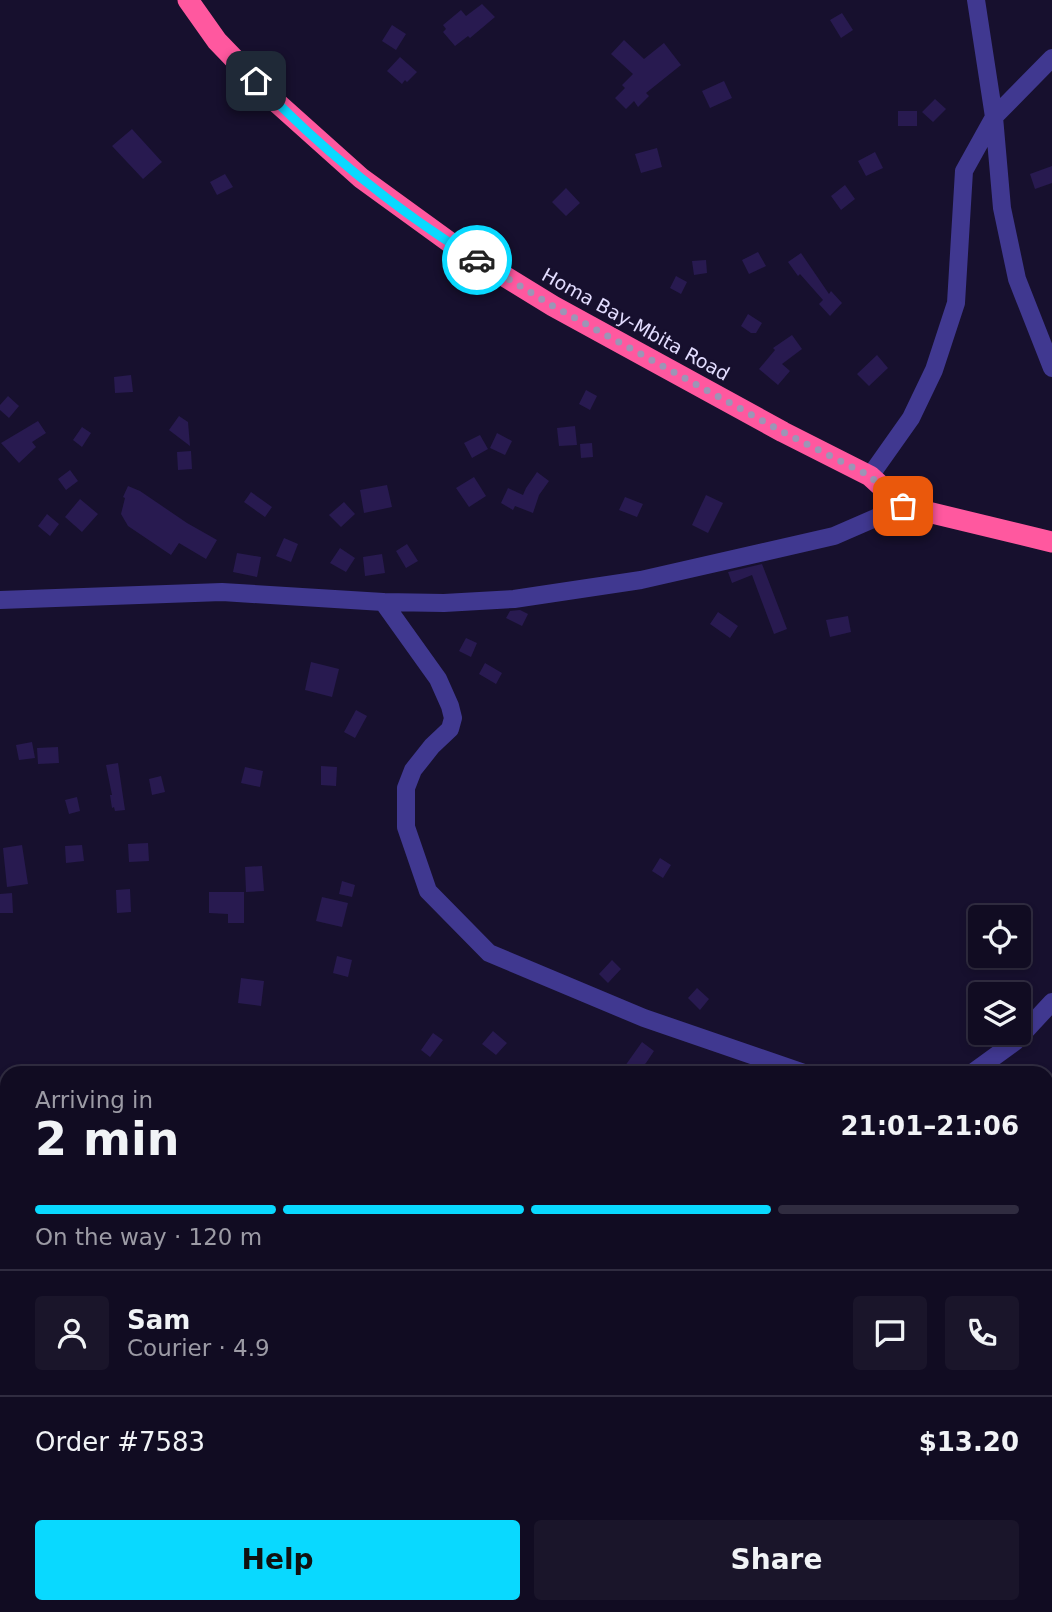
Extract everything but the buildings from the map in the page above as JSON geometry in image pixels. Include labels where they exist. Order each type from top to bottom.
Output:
[{"type":"highway","name":"Homa Bay-Mbita Road","points":[[188,0],[217,41],[275,101],[360,178],[452,244],[553,306],[783,432],[870,476],[903,506],[1052,542]]},
{"type":"street","points":[[976,0],[994,117],[1002,208],[1017,279],[1052,368]]},
{"type":"street","points":[[870,476],[911,418],[934,370],[956,303],[964,171],[994,117],[1052,58]]},
{"type":"street","points":[[0,600],[222,592],[383,602],[444,603],[514,599],[640,580],[834,536],[903,506]]},
{"type":"street","points":[[383,602],[438,679],[453,718],[450,729],[413,770],[406,788],[406,827],[428,891],[489,953],[644,1018],[784,1066]]},
{"type":"street","points":[[982,1066],[1016,1041],[1052,1002]]},
{"type":"way so far","points":[[477,260],[553,306],[783,432],[870,476],[903,506]]},
{"type":"route","points":[[256,81],[360,178],[477,260]]}]
